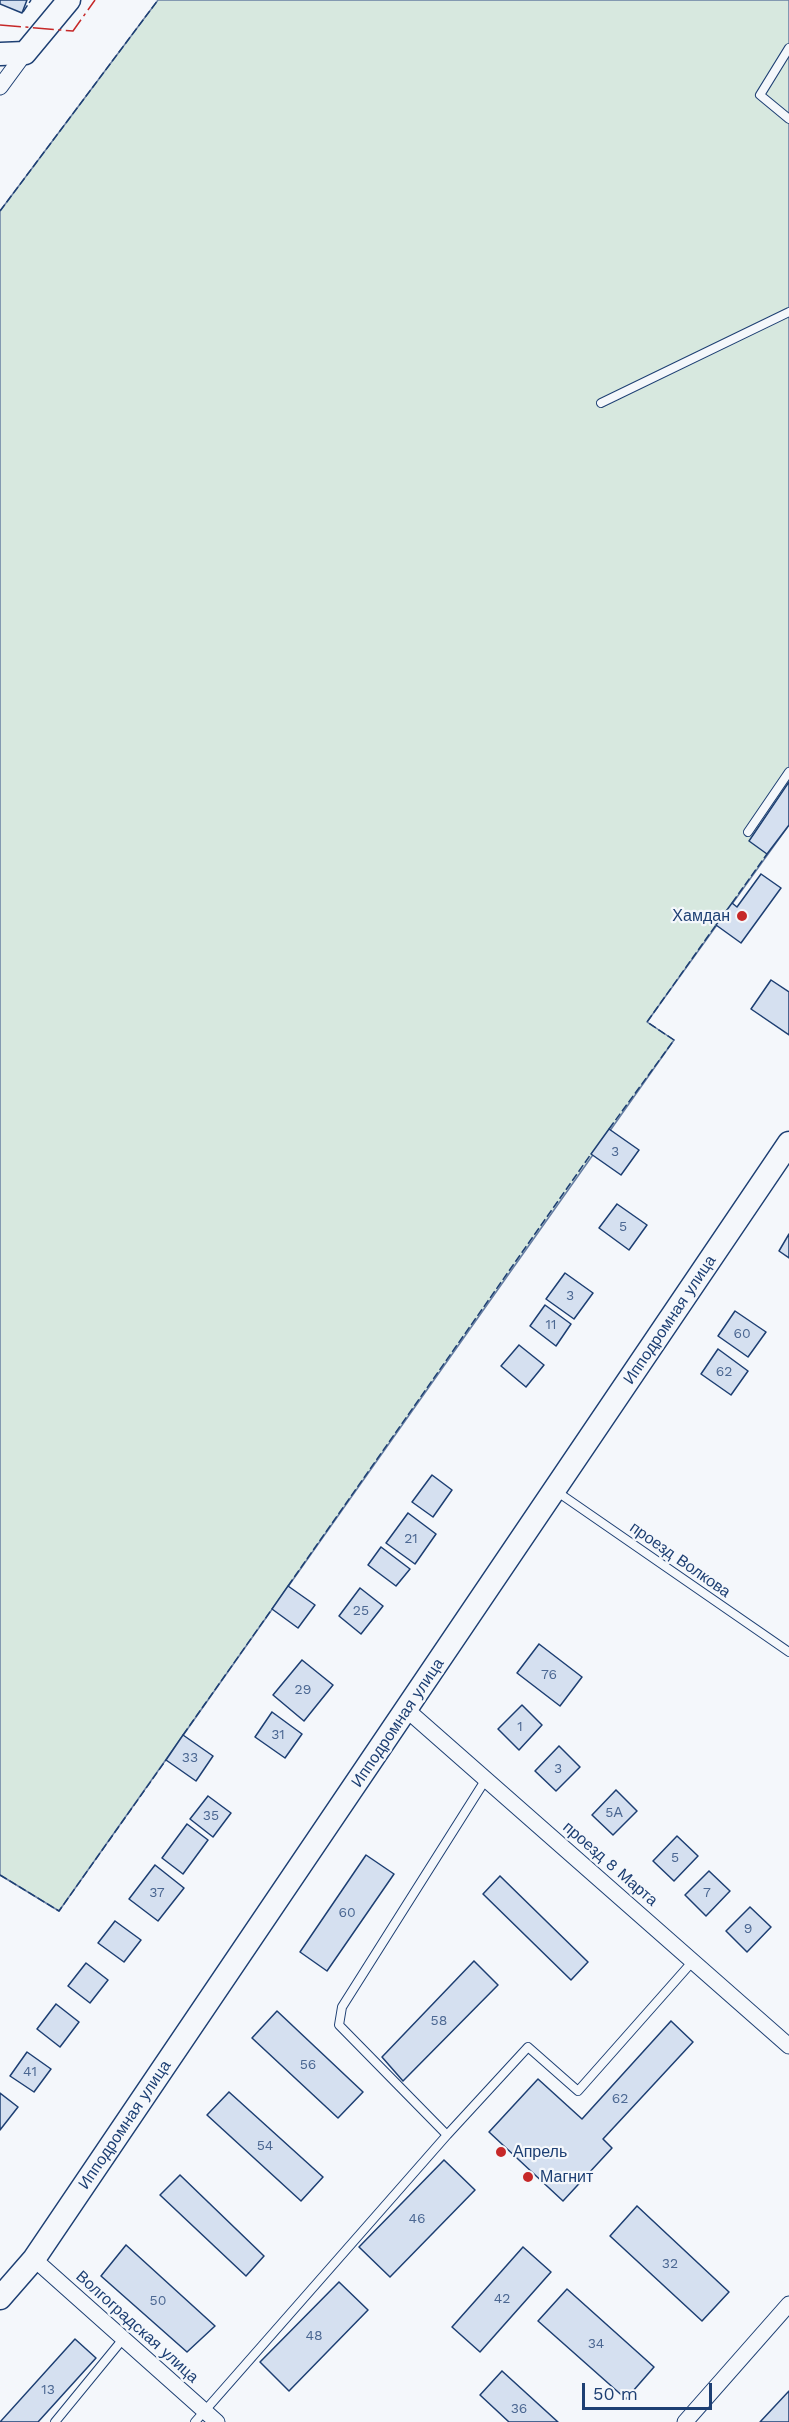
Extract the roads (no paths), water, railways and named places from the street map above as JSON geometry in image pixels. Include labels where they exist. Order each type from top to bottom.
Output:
[{"type":"main road","points":[[0,54],[25,53],[69,0]]},
{"type":"main road","name":"Ипподромная улица","points":[[0,2298],[34,2259],[789,1143]]},
{"type":"street","points":[[0,87],[25,53]]},
{"type":"street","name":"проезд 8 Марта","points":[[407,1710],[789,2046]]},
{"type":"street","name":"Волгоградская улица","points":[[34,2259],[123,2339],[200,2416],[217,2422]]},
{"type":"street","points":[[685,2422],[789,2304]]},
{"type":"lane","points":[[789,48],[760,95],[789,119]]},
{"type":"lane","points":[[601,403],[789,312]]},
{"type":"lane","points":[[748,832],[789,772]]},
{"type":"lane","name":"проезд Волкова","points":[[555,1491],[789,1652]]},
{"type":"lane","points":[[447,2135],[339,2025],[342,2007],[486,1779]]},
{"type":"lane","points":[[200,2416],[447,2135],[528,2047],[578,2091],[693,1961]]},
{"type":"lane","points":[[55,2422],[123,2339]]},
{"type":"place","name":"Хамдан","points":[[742,916]]},
{"type":"place","name":"Апрель","points":[[501,2152]]},
{"type":"place","name":"Магнит","points":[[528,2177]]}]
